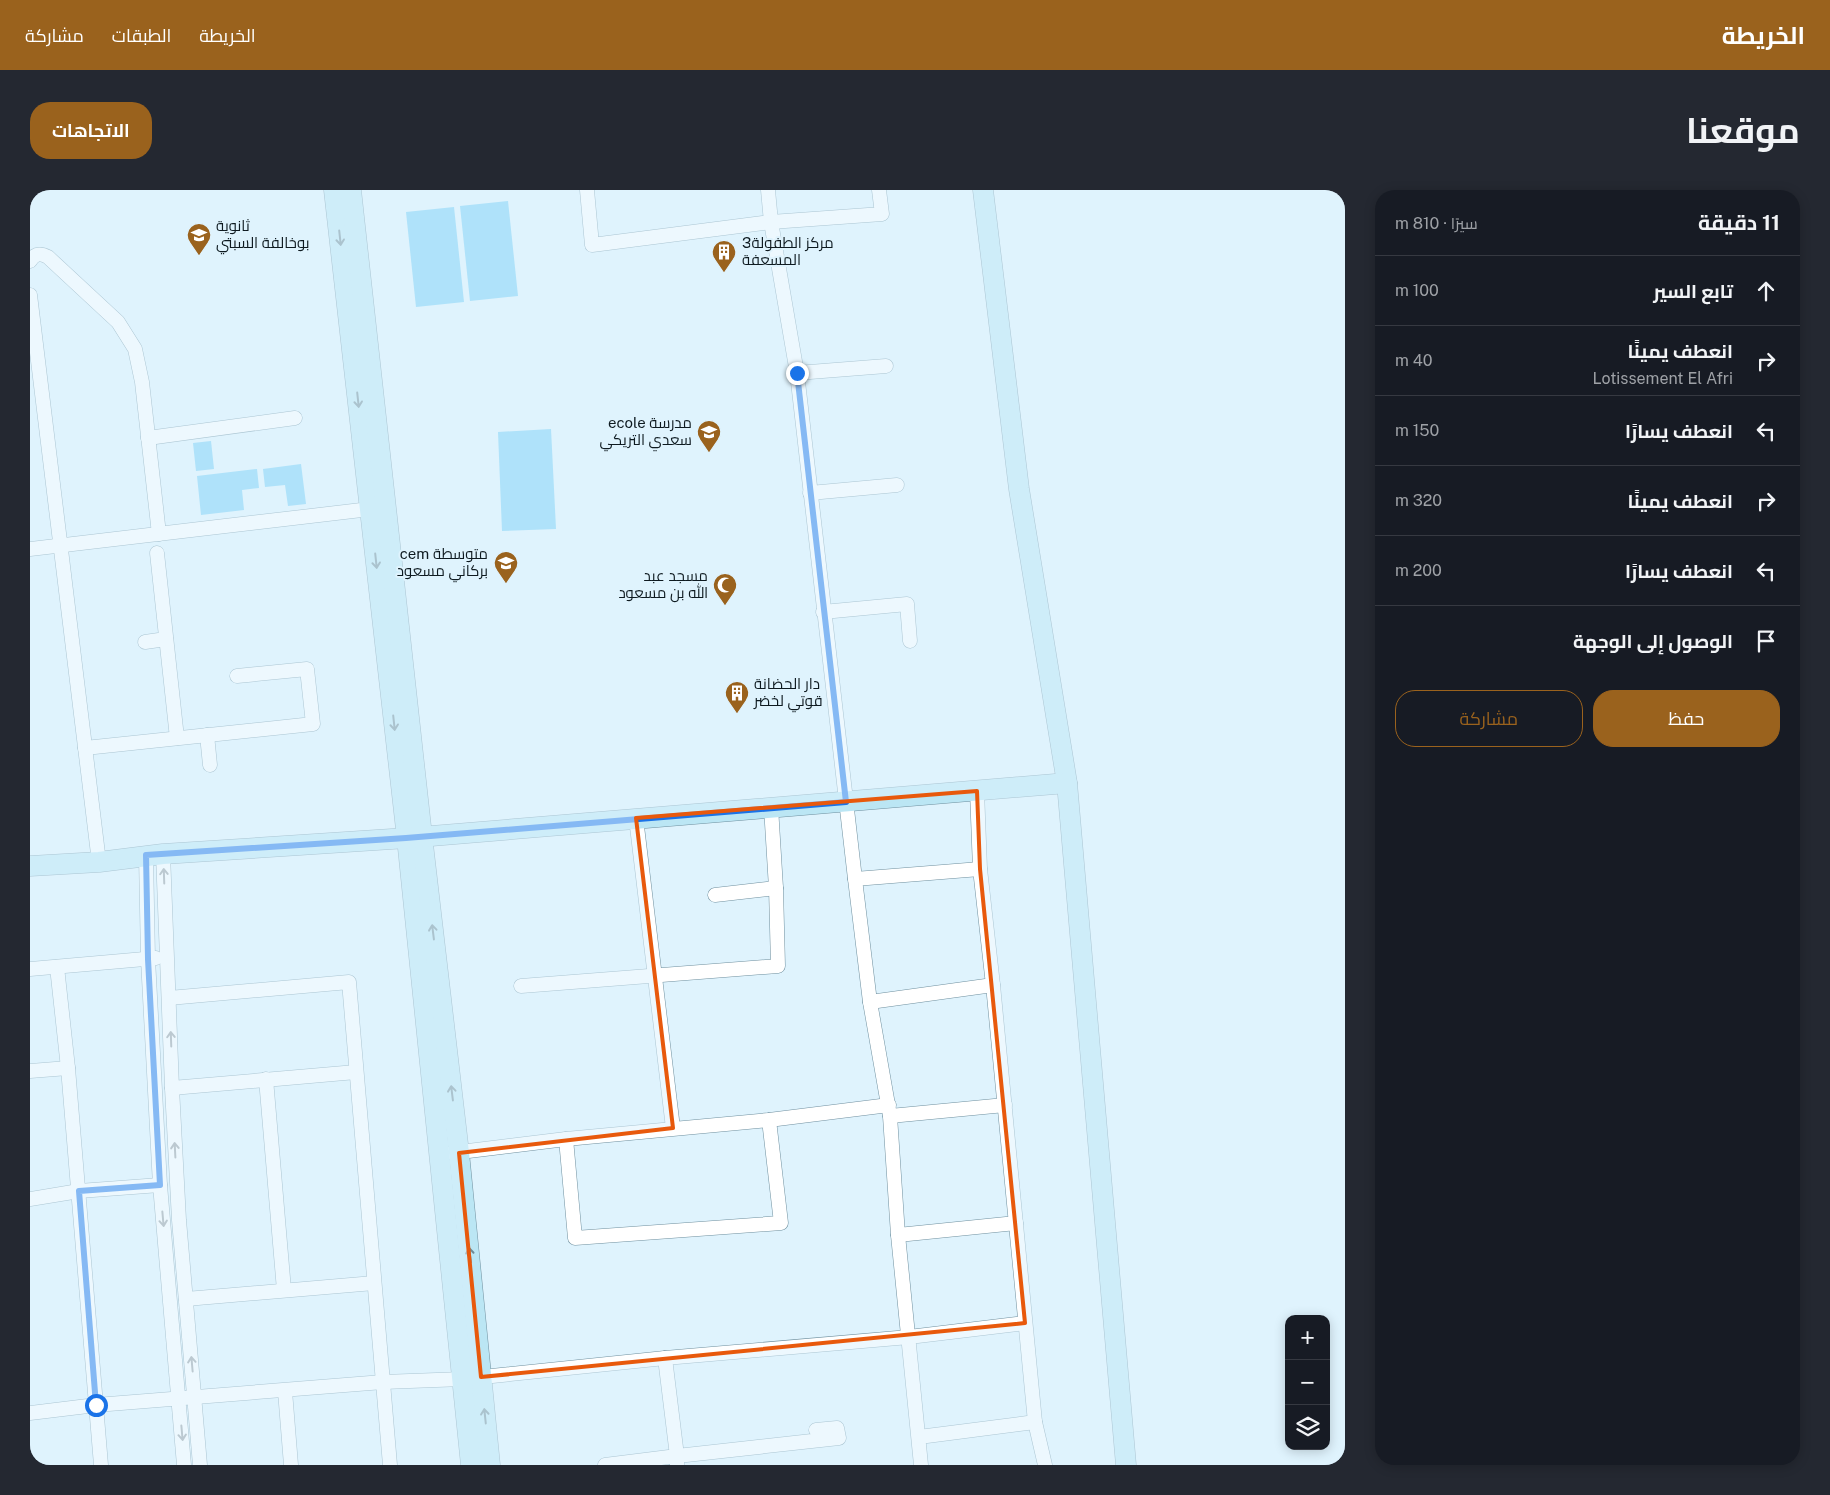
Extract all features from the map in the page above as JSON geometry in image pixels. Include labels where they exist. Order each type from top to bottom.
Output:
[{"type":"main road","points":[[334,190],[370,509],[414,837]]},
{"type":"main road","points":[[351,190],[414,837],[472,1378],[490,1465]]},
{"type":"main road","points":[[982,190],[1019,489],[1067,783],[1126,1465]]},
{"type":"main road","points":[[30,866],[99,862],[154,855],[414,837],[1067,783]]},
{"type":"main road","points":[[471,1465],[472,1378]]},
{"type":"street","points":[[587,190],[592,245],[771,222],[882,214],[879,190]]},
{"type":"street","points":[[768,190],[771,222],[797,373],[870,1002],[889,1110],[898,1235],[921,1465]]},
{"type":"street","points":[[30,261],[34,255],[38,254],[48,257],[118,322],[135,349],[142,382],[159,534]]},
{"type":"street","points":[[30,295],[99,862]]},
{"type":"street","points":[[797,373],[886,366]]},
{"type":"street","points":[[148,438],[295,418]]},
{"type":"street","points":[[810,492],[898,485]]},
{"type":"street","points":[[30,549],[370,509]]},
{"type":"street","points":[[157,552],[177,738]]},
{"type":"street","points":[[824,612],[907,604],[910,641]]},
{"type":"street","points":[[146,642],[166,640]]},
{"type":"street","points":[[85,748],[313,724],[307,669],[237,676]]},
{"type":"street","points":[[206,735],[210,765]]},
{"type":"street","points":[[977,791],[980,869],[1005,1105],[1025,1322],[1035,1422],[1044,1465]]},
{"type":"street","points":[[521,986],[656,977],[778,966],[771,807]]},
{"type":"street","points":[[636,818],[673,1128]]},
{"type":"street","points":[[154,855],[167,958],[179,1220],[200,1465]]},
{"type":"street","points":[[154,855],[148,959],[160,1185],[184,1465]]},
{"type":"street","points":[[855,879],[980,869]]},
{"type":"street","points":[[715,895],[776,888]]},
{"type":"street","points":[[30,969],[167,958]]},
{"type":"street","points":[[57,967],[79,1191],[101,1465]]},
{"type":"street","points":[[169,998],[349,982],[390,1465]]},
{"type":"street","points":[[870,1002],[993,985]]},
{"type":"street","points":[[30,1071],[68,1068]]},
{"type":"street","points":[[172,1088],[356,1072]]},
{"type":"street","points":[[266,1079],[284,1290]]},
{"type":"street","points":[[449,1153],[566,1138],[673,1128],[889,1110],[1005,1105]]},
{"type":"street","points":[[566,1138],[575,1238],[781,1222],[769,1120]]},
{"type":"street","points":[[30,1198],[79,1191],[160,1185]]},
{"type":"street","points":[[898,1235],[1016,1223]]},
{"type":"street","points":[[186,1299],[374,1282]]},
{"type":"street","points":[[30,1413],[96,1405],[179,1400],[383,1382],[472,1378],[666,1358],[909,1337],[1025,1322]]},
{"type":"street","points":[[666,1358],[677,1460]]},
{"type":"street","points":[[284,1391],[291,1465]]},
{"type":"street","points":[[919,1437],[1035,1422]]},
{"type":"street","points":[[605,1465],[677,1460],[839,1438],[837,1428],[816,1430]]},
{"type":"highlighted area","points":[[977,791],[980,869],[1025,1323],[481,1377],[459,1153],[673,1128],[636,818]]},
{"type":"shaded area","points":[[508,201],[518,296],[470,301],[460,206]]},
{"type":"shaded area","points":[[454,207],[464,302],[416,307],[406,212]]},
{"type":"shaded area","points":[[551,429],[556,529],[502,531],[498,432]]},
{"type":"shaded area","points":[[211,441],[214,469],[196,471],[193,443]]},
{"type":"shaded area","points":[[301,464],[306,504],[288,506],[285,485],[265,487],[263,469]]},
{"type":"shaded area","points":[[257,469],[259,488],[242,490],[244,510],[201,515],[197,476]]},
{"type":"place","name":"ثانوية بوخالفة السبتي","points":[[199,256]]},
{"type":"place","name":"3مركز الطفولة المسعفة","points":[[724,273]]},
{"type":"place","name":"ecole مدرسة سعدي التريكي","points":[[709,453]]},
{"type":"place","name":"cem متوسطة بركاني مسعود","points":[[506,584]]},
{"type":"place","name":"مسجد عبد الله بن مسعود","points":[[725,606]]},
{"type":"place","name":"دار الحضانة قوتي لخضر","points":[[737,714]]},
{"type":"route","points":[[96,1405],[79,1191],[160,1185],[148,959],[146,855],[406,838],[846,802],[797,373]]}]
